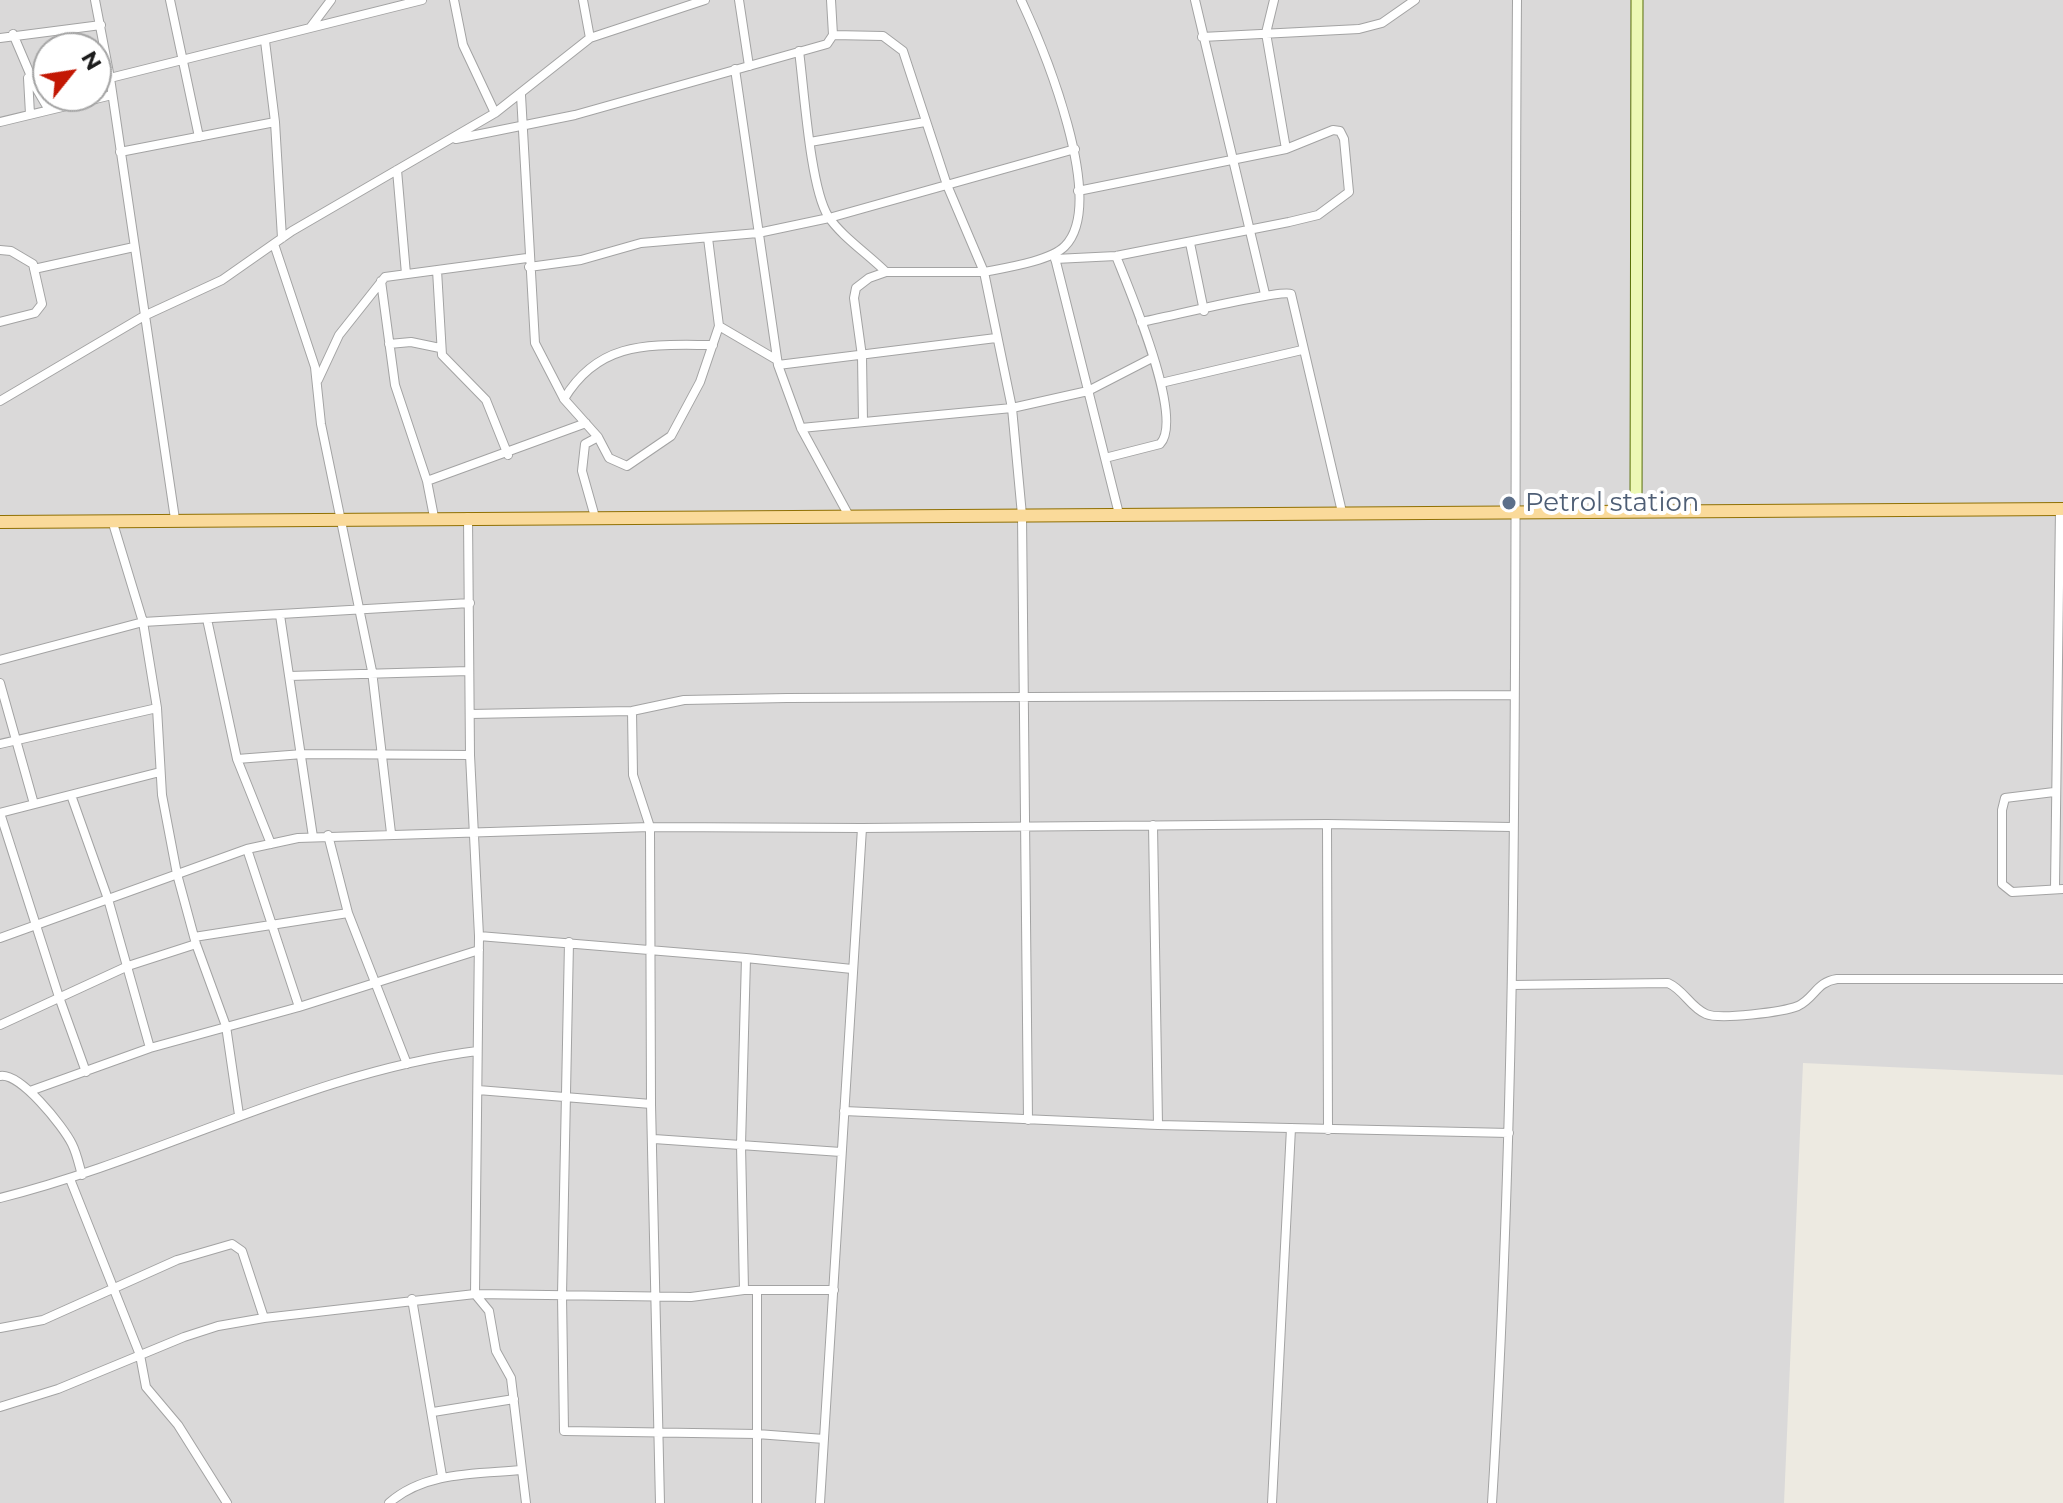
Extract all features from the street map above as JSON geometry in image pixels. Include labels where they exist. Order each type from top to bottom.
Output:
[{"type":"main road","points":[[0,522],[2061,509]]},
{"type":"street","points":[[95,0],[102,32]]},
{"type":"street","points":[[170,0],[199,137]]},
{"type":"street","points":[[309,29],[331,0]]},
{"type":"street","points":[[112,78],[422,0]]},
{"type":"street","points":[[454,0],[463,45],[495,113]]},
{"type":"street","points":[[583,0],[590,38]]},
{"type":"street","points":[[0,401],[144,316],[222,280],[278,241],[495,113],[590,38],[705,0]]},
{"type":"street","points":[[739,0],[749,66]]},
{"type":"street","points":[[447,141],[575,115],[827,44],[833,35],[831,0]]},
{"type":"street","points":[[1021,0],[1040,39],[1075,149],[1078,191],[1071,238],[1055,257]]},
{"type":"street","points":[[1195,0],[1230,158],[1265,294]]},
{"type":"street","points":[[1274,0],[1266,33],[1286,149]]},
{"type":"street","points":[[1202,37],[1359,29],[1382,23],[1415,0]]},
{"type":"street","points":[[1492,1503],[1509,1133],[1512,985],[1517,511],[1517,0]]},
{"type":"street","points":[[1636,510],[1637,0]]},
{"type":"street","points":[[0,38],[101,25]]},
{"type":"street","points":[[13,34],[32,78]]},
{"type":"street","points":[[833,35],[872,34],[893,40],[903,51],[947,185],[984,272],[1012,408],[1022,515],[1028,1120]]},
{"type":"street","points":[[265,41],[275,122],[278,241],[318,382],[321,424],[372,671],[391,833]]},
{"type":"street","points":[[799,51],[810,142],[823,206],[829,218],[886,272]]},
{"type":"street","points":[[27,69],[30,114]]},
{"type":"street","points":[[735,69],[777,362],[801,428],[849,516]]},
{"type":"street","points":[[112,95],[175,519]]},
{"type":"street","points":[[521,95],[528,262],[536,350],[564,399],[598,437],[609,458],[623,465],[657,448],[671,436],[685,414],[713,345],[719,326],[708,238]]},
{"type":"street","points":[[0,122],[40,112]]},
{"type":"street","points":[[120,152],[275,122]]},
{"type":"street","points":[[810,142],[925,122]]},
{"type":"street","points":[[863,422],[862,356],[854,298],[856,288],[869,278],[886,272],[984,272],[1055,257],[1116,256],[1190,243],[1318,215],[1349,192],[1340,131],[1333,130],[1286,149],[1078,191]]},
{"type":"street","points":[[318,382],[332,346],[381,280],[437,270],[581,260],[641,243],[758,233],[829,218],[1075,149]]},
{"type":"street","points":[[397,170],[406,274]]},
{"type":"street","points":[[1190,243],[1204,311]]},
{"type":"street","points":[[34,269],[134,247]]},
{"type":"street","points":[[0,250],[21,256],[33,264],[42,304],[39,309],[0,322]]},
{"type":"street","points":[[1105,458],[1160,444],[1168,430],[1161,383],[1116,256]]},
{"type":"street","points":[[1055,257],[1119,514]]},
{"type":"street","points":[[437,270],[442,355],[486,400],[508,455]]},
{"type":"street","points":[[381,280],[398,396],[427,481],[434,517]]},
{"type":"street","points":[[1141,322],[1204,311],[1265,294],[1283,291],[1293,296],[1302,350],[1342,512]]},
{"type":"street","points":[[719,326],[777,362],[862,356],[996,338]]},
{"type":"street","points":[[389,344],[411,342],[440,348]]},
{"type":"street","points":[[564,399],[601,359],[618,351],[640,346],[713,345]]},
{"type":"street","points":[[1161,383],[1302,350]]},
{"type":"street","points":[[801,428],[1012,408],[1088,391],[1152,358]]},
{"type":"street","points":[[427,481],[508,455],[586,423]]},
{"type":"street","points":[[595,517],[582,462],[585,444],[598,437]]},
{"type":"street","points":[[2054,792],[2005,798],[2002,810],[2002,884],[2012,892],[2059,889],[2054,792],[2061,509]]},
{"type":"street","points":[[468,517],[470,755],[479,936],[475,1294],[491,1314],[496,1351],[509,1372],[526,1503]]},
{"type":"street","points":[[112,519],[143,622],[157,708],[160,772],[177,874],[195,941],[226,1026],[239,1115]]},
{"type":"street","points":[[0,660],[143,622],[280,615],[359,607],[470,603]]},
{"type":"street","points":[[280,615],[313,837]]},
{"type":"street","points":[[207,619],[237,759],[271,844]]},
{"type":"street","points":[[289,676],[372,671],[469,671]]},
{"type":"street","points":[[0,683],[34,804]]},
{"type":"street","points":[[470,714],[632,711],[684,700],[1513,695]]},
{"type":"street","points":[[0,744],[157,708]]},
{"type":"street","points":[[632,711],[633,775],[650,827],[653,951],[651,1104],[660,1503]]},
{"type":"street","points":[[237,759],[303,754],[470,755]]},
{"type":"street","points":[[86,1072],[0,813],[160,772]]},
{"type":"street","points":[[71,795],[108,899],[150,1048]]},
{"type":"street","points":[[0,938],[247,849],[328,835],[474,834],[650,827],[1026,828],[1327,824],[1512,827]]},
{"type":"street","points":[[1327,824],[1328,1130]]},
{"type":"street","points":[[1153,825],[1158,1125]]},
{"type":"street","points":[[820,1503],[862,828]]},
{"type":"street","points":[[328,835],[348,913],[407,1064]]},
{"type":"street","points":[[247,849],[299,1007]]},
{"type":"street","points":[[0,1025],[128,966],[195,941],[348,913]]},
{"type":"street","points":[[479,936],[852,969]]},
{"type":"street","points":[[569,942],[562,1295],[564,1431],[757,1434],[824,1439]]},
{"type":"street","points":[[30,1091],[150,1048],[374,985],[479,950]]},
{"type":"street","points":[[744,1290],[741,1145],[746,958]]},
{"type":"street","points":[[1512,985],[1668,983],[1707,1014],[1721,1017],[1796,1007],[1825,981],[1837,979],[2063,979]]},
{"type":"street","points":[[0,1198],[82,1175],[239,1115],[407,1064],[477,1051]]},
{"type":"street","points":[[0,1076],[11,1076],[30,1091],[66,1135],[82,1175]]},
{"type":"street","points":[[478,1090],[651,1104]]},
{"type":"street","points":[[844,1111],[1158,1125],[1509,1133]]},
{"type":"street","points":[[1272,1503],[1291,1128]]},
{"type":"street","points":[[654,1139],[841,1152]]},
{"type":"street","points":[[70,1179],[140,1355],[146,1387],[178,1425],[227,1503]]},
{"type":"street","points":[[0,1328],[43,1320],[177,1260],[232,1244],[242,1251],[264,1318]]},
{"type":"street","points":[[0,1407],[58,1389],[218,1326],[264,1318],[475,1294],[691,1297],[744,1290],[834,1290]]},
{"type":"street","points":[[757,1291],[757,1503]]},
{"type":"street","points":[[412,1299],[442,1476]]},
{"type":"street","points":[[433,1412],[514,1399]]},
{"type":"street","points":[[389,1503],[400,1494],[442,1476],[522,1470]]},
{"type":"shaded area","points":[[0,0],[2063,0],[2063,1075],[1803,1063],[1784,1503],[0,1503]]},
{"type":"place","name":"Petrol station","points":[[1509,503]]}]
